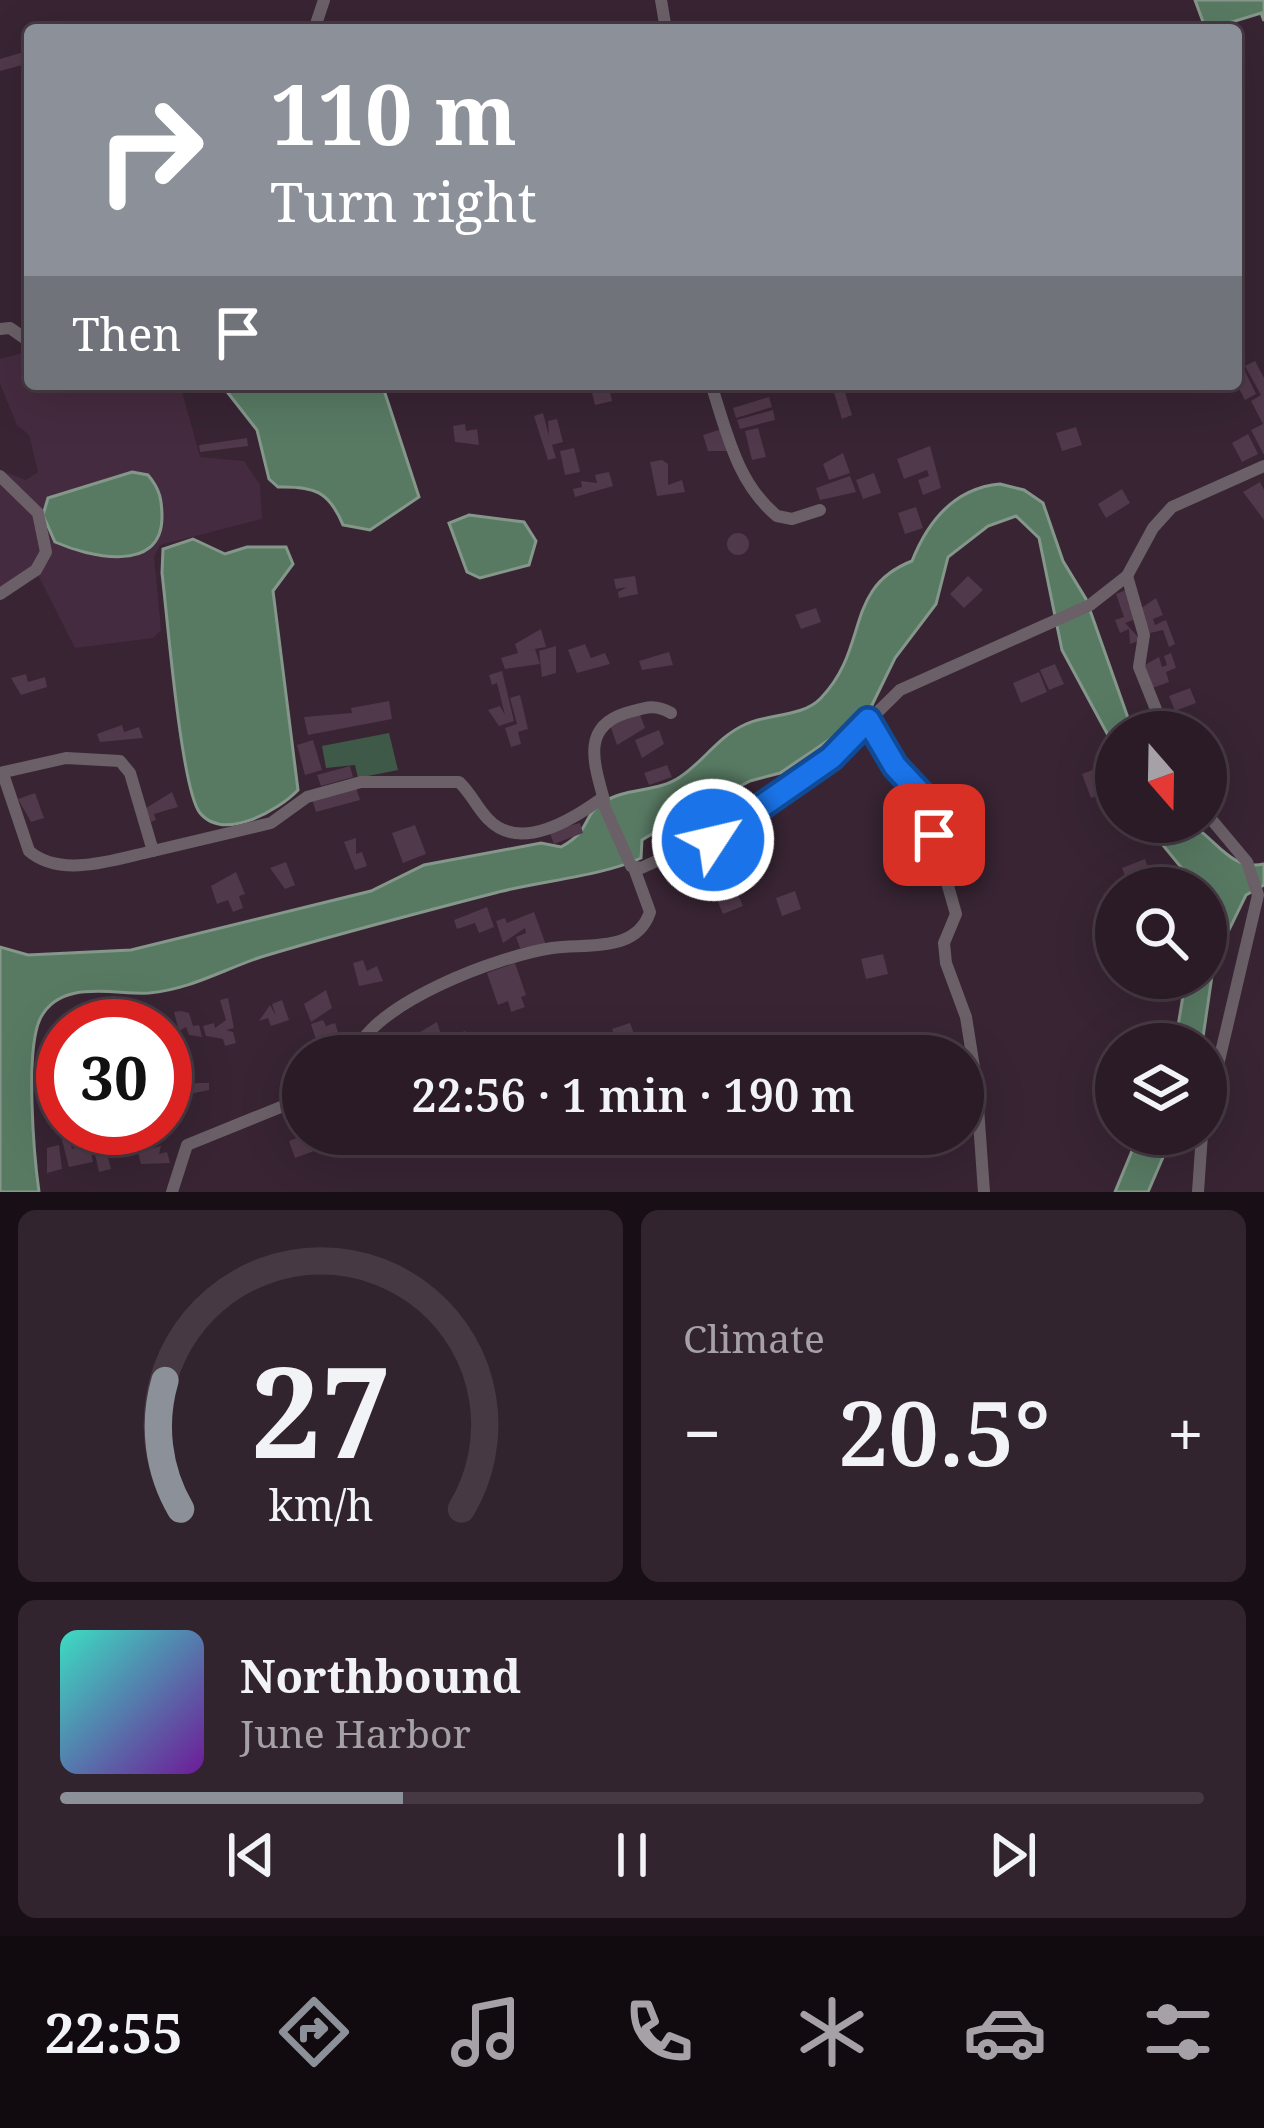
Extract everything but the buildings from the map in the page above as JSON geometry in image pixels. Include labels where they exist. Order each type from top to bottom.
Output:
[{"type":"street","points":[[713,390],[743,480],[777,515],[792,519],[820,510]]},
{"type":"street","points":[[632,867],[713,840],[831,758],[900,690],[1090,604],[1127,576],[1153,528],[1172,507],[1199,490],[1264,466]]},
{"type":"street","points":[[0,476],[38,513],[46,552],[36,570],[0,594]]},
{"type":"street","points":[[1127,576],[1144,635],[1139,667],[1157,711]]},
{"type":"street","points":[[366,1035],[370,1026],[419,994],[555,947],[600,948],[635,932],[650,912],[604,801],[593,748],[596,730],[608,719],[646,707],[671,713]]},
{"type":"street","points":[[868,720],[895,766],[922,795],[956,914],[944,943],[966,1016],[985,1192]]},
{"type":"street","points":[[153,851],[130,773],[120,760],[66,758],[2,774],[29,851],[38,859],[68,865],[153,851],[272,823],[308,797],[362,782],[459,782],[489,821],[534,832],[563,825],[604,801]]},
{"type":"street","points":[[1227,839],[1247,862],[1258,895],[1227,1027]]},
{"type":"street","points":[[172,1192],[187,1145],[282,1107]]},
{"type":"street","points":[[1198,1192],[1201,1155]]},
{"type":"shaded area","points":[[1195,0],[1264,0],[1264,21],[1261,13],[1225,24],[1204,24]]},
{"type":"shaded area","points":[[24,353],[24,390],[182,390],[200,457],[244,461],[260,485],[262,519],[160,545],[154,556],[161,630],[153,638],[75,648],[39,577],[25,572],[0,587],[0,470],[26,480],[38,472],[29,435],[17,425],[0,384],[0,359]]},
{"type":"shaded area","points":[[226,390],[384,390],[419,497],[370,530],[343,525],[319,493],[278,487],[269,479],[257,430]]},
{"type":"shaded area","points":[[132,472],[148,475],[161,500],[159,536],[150,547],[121,557],[55,542],[43,515],[48,498]]},
{"type":"shaded area","points":[[1000,484],[1024,490],[1043,503],[1063,561],[1086,599],[1126,711],[1095,711],[1062,650],[1039,538],[1016,516],[988,526],[948,557],[936,604],[895,658],[872,705],[851,725],[780,773],[750,781],[642,840],[641,858],[318,940],[179,988],[149,993],[89,991],[36,999],[32,1078],[39,1192],[0,1192],[0,947],[28,955],[131,950],[371,891],[424,865],[541,843],[561,847],[578,835],[602,803],[671,782],[735,730],[804,709],[821,698],[846,659],[876,587],[912,561],[945,509],[984,487]]},
{"type":"shaded area","points":[[469,515],[524,522],[536,541],[529,565],[480,578],[467,572],[449,523]]},
{"type":"shaded area","points":[[193,539],[225,554],[247,547],[286,547],[293,564],[273,591],[298,790],[265,814],[237,824],[210,821],[200,813],[181,738],[163,549]]},
{"type":"shaded area","points":[[389,733],[398,770],[358,778],[355,765],[326,768],[322,746]]},
{"type":"shaded area","points":[[1161,843],[1215,843],[1240,862],[1264,864],[1264,885],[1246,895],[1227,934],[1227,867],[1181,867]]},
{"type":"shaded area","points":[[1182,999],[1209,999],[1205,1023],[1178,1023]]},
{"type":"shaded area","points":[[1130,1155],[1164,1155],[1148,1192],[1115,1192]]},
{"type":"route","points":[[713,840],[831,758],[868,720],[895,766],[922,795],[934,835]]}]
